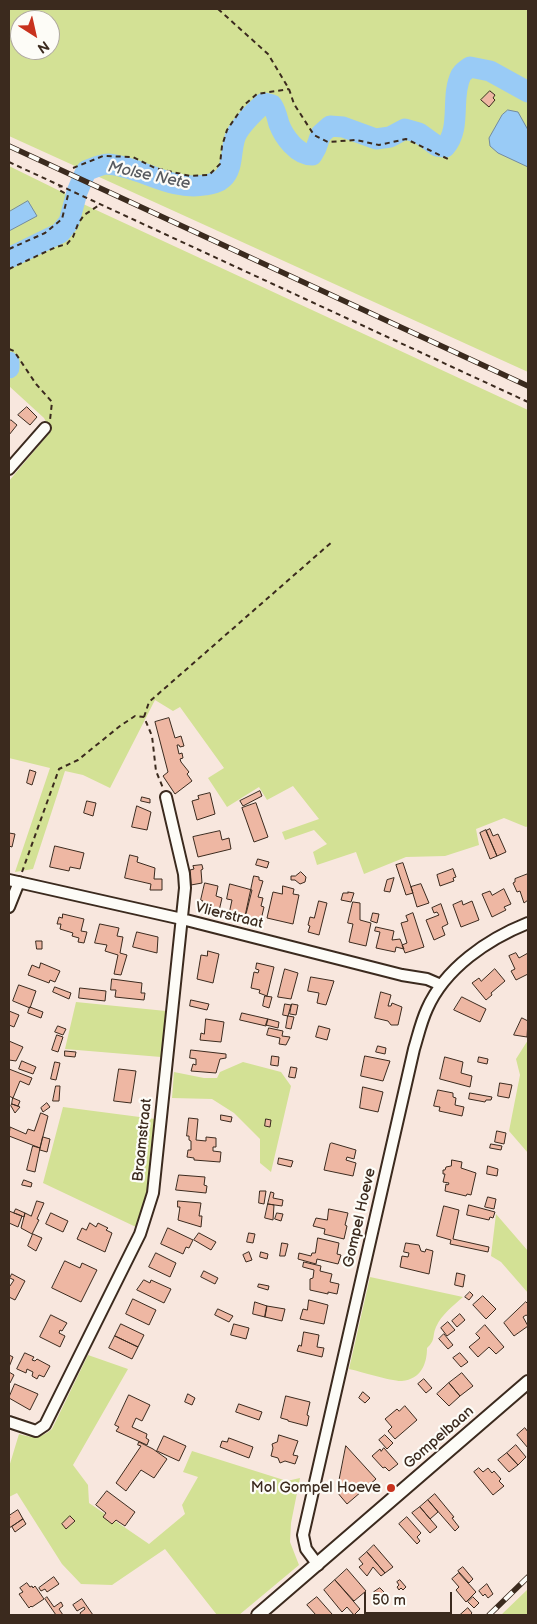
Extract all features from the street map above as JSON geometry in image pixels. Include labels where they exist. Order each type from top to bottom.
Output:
[{"type":"street","points":[[9,470],[46,428]]},
{"type":"street","name":"Braamstraat","points":[[9,1422],[36,1431],[45,1425],[140,1234],[153,1193],[182,919],[184,874],[166,797]]},
{"type":"street","points":[[9,907],[14,881]]},
{"type":"street","name":"Vlierstraat","points":[[14,881],[182,919],[402,975],[426,979],[441,985]]},
{"type":"street","name":"Gompel Hoeve","points":[[318,1564],[306,1549],[303,1535],[414,1050],[427,1008],[441,985],[462,962],[528,923]]},
{"type":"street","name":"Gompelbaan","points":[[258,1615],[528,1382]]},
{"type":"path","points":[[218,9],[268,54],[289,89],[294,104],[314,135],[328,142],[356,140],[379,145],[406,139],[448,159]]},
{"type":"path","points":[[73,168],[103,156],[133,157],[155,168],[190,176],[208,176],[220,164],[222,146],[227,130],[244,105],[257,94],[289,89]]},
{"type":"path","points":[[9,162],[528,402]]},
{"type":"path","points":[[9,249],[45,233],[62,219],[68,195],[59,190],[60,185]]},
{"type":"path","points":[[9,269],[56,247],[67,244],[74,237],[78,224],[84,215],[101,204]]},
{"type":"path","points":[[9,349],[14,351],[36,384],[52,402],[50,422],[46,428]]},
{"type":"path","points":[[166,797],[156,771],[152,736],[144,717],[149,702],[333,541]]},
{"type":"path","points":[[14,881],[59,769],[78,760],[135,716],[144,717]]},
{"type":"green space","points":[[9,9],[528,9],[528,372],[9,136]]},
{"type":"green space","points":[[9,166],[68,195],[62,219],[45,233],[9,251]]},
{"type":"green space","points":[[81,203],[528,410],[528,826],[526,827],[504,818],[476,829],[479,845],[445,856],[406,857],[364,874],[356,852],[317,865],[313,852],[327,844],[314,830],[285,840],[282,832],[319,819],[293,786],[267,800],[259,787],[227,807],[208,778],[224,768],[180,707],[173,711],[155,700],[110,788],[83,775],[65,771],[33,869],[15,872],[50,768],[9,758],[9,481],[51,431],[44,418],[9,386],[9,381],[14,371],[10,368],[13,360],[9,357],[9,264],[51,244],[65,234]]},
{"type":"green space","points":[[76,1002],[166,1011],[161,1057],[65,1049]]},
{"type":"green space","points":[[528,1040],[528,1153],[509,1131],[520,1075],[516,1059]]},
{"type":"green space","points":[[243,1062],[281,1072],[291,1086],[271,1172],[260,1163],[260,1139],[234,1113],[212,1099],[172,1098],[174,1072],[204,1078],[217,1078],[220,1072]]},
{"type":"green space","points":[[63,1107],[155,1119],[149,1187],[136,1227],[43,1183]]},
{"type":"green space","points":[[496,1214],[528,1251],[528,1293],[501,1262],[491,1256]]},
{"type":"green space","points":[[370,1277],[463,1297],[438,1322],[433,1340],[427,1348],[426,1360],[422,1370],[409,1380],[392,1380],[349,1369]]},
{"type":"green space","points":[[88,1355],[128,1369],[73,1465],[88,1485],[89,1503],[149,1544],[185,1514],[182,1505],[198,1477],[183,1472],[192,1451],[287,1481],[300,1478],[291,1523],[290,1542],[299,1565],[239,1615],[217,1615],[165,1549],[112,1585],[81,1584],[62,1564],[17,1493],[9,1497],[9,1467],[19,1434],[36,1437],[44,1435],[52,1429]]},
{"type":"green space","points":[[528,1589],[528,1615],[501,1615]]},
{"type":"water","points":[[508,110],[518,112],[528,130],[528,167],[498,153],[490,146],[489,138],[502,115]]},
{"type":"water","points":[[28,201],[37,216],[9,231],[9,212]]},
{"type":"building","points":[[490,91],[495,95],[493,98],[495,100],[489,107],[481,100]]},
{"type":"building","points":[[27,407],[37,417],[30,425],[18,415]]},
{"type":"building","points":[[11,420],[17,425],[9,435],[9,422]]},
{"type":"building","points":[[169,718],[175,738],[181,736],[184,746],[180,747],[177,745],[179,754],[182,753],[183,758],[180,759],[189,772],[187,774],[192,781],[175,794],[163,776],[168,772],[155,722]]},
{"type":"building","points":[[30,770],[36,772],[32,785],[27,783]]},
{"type":"building","points":[[260,791],[262,796],[243,806],[240,801]]},
{"type":"building","points":[[210,793],[215,814],[197,820],[192,801],[199,799],[198,796]]},
{"type":"building","points":[[142,797],[150,799],[150,803],[141,801]]},
{"type":"building","points":[[87,801],[96,803],[93,816],[84,813]]},
{"type":"building","points":[[256,803],[268,837],[254,842],[242,808]]},
{"type":"building","points":[[137,806],[151,812],[147,830],[132,827]]},
{"type":"building","points":[[490,829],[493,836],[498,834],[506,852],[497,856],[486,831]]},
{"type":"building","points":[[486,830],[497,856],[490,859],[480,833]]},
{"type":"building","points":[[220,831],[222,840],[229,838],[231,849],[198,857],[193,837]]},
{"type":"building","points":[[9,833],[15,834],[12,847],[9,846]]},
{"type":"building","points":[[55,846],[84,853],[80,869],[70,867],[69,871],[50,867]]},
{"type":"building","points":[[130,855],[138,857],[137,862],[155,868],[154,879],[162,879],[162,890],[150,890],[151,884],[125,878]]},
{"type":"building","points":[[258,859],[269,862],[267,868],[256,865]]},
{"type":"building","points":[[403,863],[413,893],[406,895],[396,865]]},
{"type":"building","points":[[202,865],[202,883],[191,885],[190,870],[194,869],[193,866]]},
{"type":"building","points":[[453,869],[456,877],[453,878],[454,881],[440,886],[437,875]]},
{"type":"building","points":[[301,872],[306,877],[305,882],[300,884],[295,880],[291,880],[291,876]]},
{"type":"building","points":[[528,874],[528,900],[524,903],[520,891],[517,892],[513,883],[515,879]]},
{"type":"building","points":[[254,876],[259,877],[259,880],[263,881],[258,897],[263,898],[261,906],[264,907],[261,920],[245,918]]},
{"type":"building","points":[[394,878],[390,892],[384,891],[387,880]]},
{"type":"building","points":[[205,883],[218,886],[216,896],[222,898],[219,911],[201,908]]},
{"type":"building","points":[[230,884],[252,890],[245,918],[229,914],[232,900],[227,899]]},
{"type":"building","points":[[421,884],[429,903],[417,907],[411,887]]},
{"type":"building","points":[[283,886],[294,889],[293,894],[299,895],[293,924],[267,918],[273,892],[282,894]]},
{"type":"building","points":[[504,889],[511,904],[504,907],[506,910],[492,917],[482,894],[490,891],[492,895]]},
{"type":"building","points":[[343,893],[354,893],[351,902],[341,900]]},
{"type":"building","points":[[319,901],[327,903],[319,935],[308,932],[310,926],[308,925],[310,917],[314,918]]},
{"type":"building","points":[[462,901],[463,905],[472,901],[479,920],[461,927],[453,905]]},
{"type":"building","points":[[353,902],[360,903],[360,920],[371,923],[366,946],[349,942],[353,924],[348,923]]},
{"type":"building","points":[[441,904],[448,924],[442,927],[445,935],[434,940],[426,920],[439,915],[437,912],[434,913],[432,908]]},
{"type":"building","points":[[373,913],[379,914],[377,923],[371,921]]},
{"type":"building","points":[[413,913],[424,947],[405,953],[402,945],[407,943],[401,923],[408,921],[406,916]]},
{"type":"building","points":[[63,914],[84,919],[81,931],[87,932],[84,943],[78,942],[79,938],[72,936],[73,933],[60,929],[61,924],[57,924],[59,917],[62,918]]},
{"type":"building","points":[[100,924],[119,928],[117,936],[123,937],[120,953],[127,955],[121,975],[114,974],[118,955],[105,951],[107,945],[95,943]]},
{"type":"building","points":[[376,927],[394,931],[392,940],[400,939],[404,949],[396,947],[395,952],[376,948],[380,932],[375,931]]},
{"type":"building","points":[[137,932],[158,937],[157,953],[133,947]]},
{"type":"building","points":[[36,941],[42,941],[42,949],[37,949]]},
{"type":"building","points":[[208,951],[219,954],[213,983],[197,979],[201,955],[207,956]]},
{"type":"building","points":[[516,953],[519,958],[528,953],[528,974],[516,980],[511,971],[515,969],[509,956]]},
{"type":"building","points":[[41,963],[60,971],[55,982],[50,980],[49,983],[28,975],[32,965],[39,968]]},
{"type":"building","points":[[257,963],[274,967],[267,996],[259,993],[260,990],[251,988],[254,972],[258,973],[259,970],[256,969]]},
{"type":"building","points":[[285,969],[298,973],[291,999],[278,997]]},
{"type":"building","points":[[495,969],[505,981],[486,1000],[472,983],[479,978],[481,981]]},
{"type":"building","points":[[311,977],[334,981],[326,1005],[317,1003],[319,993],[308,991]]},
{"type":"building","points":[[112,979],[142,983],[141,993],[145,993],[144,1000],[115,997],[116,990],[111,990]]},
{"type":"building","points":[[19,985],[36,991],[30,1008],[13,1001]]},
{"type":"building","points":[[55,987],[71,993],[69,999],[53,992]]},
{"type":"building","points":[[80,988],[106,991],[105,1001],[79,998]]},
{"type":"building","points":[[381,992],[391,995],[388,1006],[391,1006],[392,1003],[402,1007],[398,1025],[391,1025],[388,1021],[375,1018]]},
{"type":"building","points":[[265,996],[272,997],[269,1008],[263,1006]]},
{"type":"building","points":[[462,997],[486,1009],[480,1022],[454,1010]]},
{"type":"building","points":[[191,1000],[209,1004],[207,1010],[190,1006]]},
{"type":"building","points":[[285,1004],[291,1005],[288,1016],[283,1015]]},
{"type":"building","points":[[292,1004],[298,1005],[296,1015],[290,1014]]},
{"type":"building","points":[[30,1007],[43,1012],[41,1018],[28,1013]]},
{"type":"building","points":[[9,1011],[19,1015],[14,1027],[9,1025]]},
{"type":"building","points":[[242,1013],[268,1019],[266,1026],[240,1020]]},
{"type":"building","points":[[288,1016],[294,1017],[291,1029],[286,1028]]},
{"type":"building","points":[[522,1018],[528,1021],[527,1037],[514,1035]]},
{"type":"building","points":[[206,1019],[224,1022],[221,1042],[200,1040],[201,1033],[204,1034]]},
{"type":"building","points":[[268,1019],[279,1022],[278,1028],[266,1025]]},
{"type":"building","points":[[58,1026],[66,1029],[63,1035],[55,1032]]},
{"type":"building","points":[[319,1026],[330,1029],[327,1040],[316,1037]]},
{"type":"building","points":[[269,1028],[283,1031],[282,1036],[290,1037],[286,1045],[279,1044],[280,1038],[267,1035]]},
{"type":"building","points":[[57,1035],[63,1037],[58,1052],[52,1050]]},
{"type":"building","points":[[9,1041],[23,1047],[16,1061],[9,1060]]},
{"type":"building","points":[[378,1046],[386,1048],[385,1054],[376,1052]]},
{"type":"building","points":[[191,1050],[226,1054],[226,1058],[220,1059],[216,1073],[191,1071],[193,1064],[196,1065],[196,1059],[190,1058]]},
{"type":"building","points":[[65,1051],[76,1052],[75,1057],[65,1056]]},
{"type":"building","points":[[272,1056],[279,1057],[278,1066],[271,1065]]},
{"type":"building","points":[[365,1056],[390,1061],[383,1081],[361,1076]]},
{"type":"building","points":[[445,1057],[463,1062],[461,1073],[472,1076],[470,1087],[440,1079]]},
{"type":"building","points":[[479,1057],[488,1059],[487,1064],[478,1062]]},
{"type":"building","points":[[22,1061],[36,1067],[33,1074],[19,1069]]},
{"type":"building","points":[[55,1062],[60,1063],[56,1080],[51,1079]]},
{"type":"building","points":[[291,1067],[297,1068],[295,1078],[289,1077]]},
{"type":"building","points":[[9,1069],[32,1078],[29,1085],[20,1081],[13,1098],[9,1096]]},
{"type":"building","points":[[119,1069],[136,1071],[131,1103],[114,1101]]},
{"type":"building","points":[[500,1083],[512,1085],[509,1098],[498,1096]]},
{"type":"building","points":[[56,1086],[60,1086],[59,1101],[53,1101]]},
{"type":"building","points":[[363,1087],[383,1092],[378,1112],[360,1108]]},
{"type":"building","points":[[438,1090],[453,1093],[453,1097],[456,1098],[455,1105],[464,1107],[462,1116],[439,1111],[440,1107],[434,1106]]},
{"type":"building","points":[[470,1093],[492,1097],[491,1100],[486,1100],[485,1102],[469,1099]]},
{"type":"building","points":[[13,1098],[20,1101],[18,1106],[12,1104]]},
{"type":"building","points":[[47,1103],[50,1107],[43,1112],[41,1108]]},
{"type":"building","points":[[12,1104],[20,1107],[15,1113],[11,1106]]},
{"type":"building","points":[[41,1113],[48,1116],[40,1148],[9,1136],[10,1127],[26,1134],[28,1129],[34,1131]]},
{"type":"building","points":[[221,1115],[232,1117],[231,1122],[221,1120]]},
{"type":"building","points":[[189,1118],[198,1119],[196,1140],[206,1141],[206,1137],[216,1138],[216,1147],[213,1147],[213,1151],[221,1152],[220,1162],[194,1160],[194,1158],[187,1157],[188,1150],[191,1150],[191,1141],[189,1136],[187,1136]]},
{"type":"building","points":[[266,1119],[271,1120],[270,1127],[265,1126]]},
{"type":"building","points":[[497,1131],[506,1133],[504,1144],[495,1142]]},
{"type":"building","points":[[43,1137],[50,1139],[47,1152],[40,1150]]},
{"type":"building","points":[[330,1144],[356,1150],[354,1159],[347,1157],[346,1160],[356,1163],[353,1176],[324,1170]]},
{"type":"building","points":[[491,1144],[502,1146],[501,1150],[490,1148]]},
{"type":"building","points":[[33,1146],[40,1148],[35,1172],[27,1170]]},
{"type":"building","points":[[279,1158],[293,1161],[291,1167],[278,1164]]},
{"type":"building","points":[[452,1160],[462,1162],[461,1168],[476,1173],[471,1195],[467,1194],[466,1196],[445,1191],[446,1184],[448,1185],[449,1183],[443,1182],[445,1174],[443,1174],[443,1170],[451,1166]]},
{"type":"building","points":[[488,1166],[498,1169],[497,1176],[487,1174]]},
{"type":"building","points":[[179,1175],[205,1177],[206,1193],[176,1190]]},
{"type":"building","points":[[24,1180],[32,1183],[31,1187],[22,1185]]},
{"type":"building","points":[[260,1191],[266,1191],[264,1204],[259,1203]]},
{"type":"building","points":[[271,1192],[274,1193],[273,1198],[283,1200],[282,1206],[268,1204]]},
{"type":"building","points":[[488,1197],[496,1199],[494,1209],[485,1207]]},
{"type":"building","points":[[37,1201],[44,1203],[32,1234],[21,1228],[25,1213],[31,1216]]},
{"type":"building","points":[[178,1201],[201,1203],[199,1216],[202,1216],[201,1227],[178,1220],[180,1207],[178,1207]]},
{"type":"building","points":[[268,1204],[274,1205],[273,1220],[265,1218]]},
{"type":"building","points":[[469,1205],[495,1212],[493,1218],[490,1217],[489,1220],[467,1215]]},
{"type":"building","points":[[444,1206],[459,1210],[453,1239],[489,1247],[488,1252],[450,1244],[451,1240],[437,1236]]},
{"type":"building","points":[[16,1209],[25,1213],[24,1217],[14,1213]]},
{"type":"building","points":[[329,1209],[348,1213],[344,1239],[324,1234],[325,1229],[313,1226],[316,1218],[327,1220]]},
{"type":"building","points":[[9,1211],[22,1216],[18,1227],[9,1223]]},
{"type":"building","points":[[51,1213],[68,1221],[63,1232],[46,1224]]},
{"type":"building","points":[[277,1213],[283,1214],[281,1221],[275,1219]]},
{"type":"building","points":[[90,1223],[96,1227],[98,1223],[108,1228],[106,1230],[112,1233],[105,1252],[77,1239],[82,1228],[86,1230]]},
{"type":"building","points":[[168,1228],[193,1240],[189,1248],[186,1247],[183,1254],[161,1244]]},
{"type":"building","points":[[199,1233],[216,1242],[211,1250],[194,1240]]},
{"type":"building","points":[[249,1233],[255,1234],[253,1243],[247,1242]]},
{"type":"building","points":[[33,1234],[42,1238],[36,1251],[28,1246]]},
{"type":"building","points":[[318,1238],[339,1243],[337,1254],[341,1255],[338,1264],[317,1259],[316,1264],[298,1259],[299,1253],[311,1256],[312,1253],[315,1253]]},
{"type":"building","points":[[282,1243],[288,1244],[285,1256],[280,1256]]},
{"type":"building","points":[[406,1243],[419,1245],[421,1251],[425,1252],[426,1249],[433,1251],[429,1274],[400,1267],[402,1256],[408,1257],[409,1253],[404,1252]]},
{"type":"building","points":[[249,1252],[252,1260],[246,1262],[243,1255]]},
{"type":"building","points":[[261,1252],[268,1254],[267,1259],[260,1257]]},
{"type":"building","points":[[156,1253],[176,1263],[170,1277],[149,1267]]},
{"type":"building","points":[[65,1261],[80,1268],[82,1263],[97,1270],[81,1302],[52,1288]]},
{"type":"building","points":[[304,1262],[321,1266],[320,1271],[332,1274],[330,1282],[339,1284],[337,1294],[310,1290],[310,1279],[313,1278],[314,1270],[303,1267]]},
{"type":"building","points":[[204,1271],[218,1278],[215,1284],[201,1277]]},
{"type":"building","points":[[457,1273],[465,1275],[463,1287],[455,1285]]},
{"type":"building","points":[[12,1274],[25,1281],[15,1300],[9,1297],[9,1286],[14,1280],[10,1278]]},
{"type":"building","points":[[144,1280],[150,1283],[151,1280],[171,1289],[164,1303],[137,1290]]},
{"type":"building","points":[[259,1284],[269,1286],[268,1290],[258,1287]]},
{"type":"building","points":[[470,1292],[473,1295],[469,1300],[465,1297]]},
{"type":"building","points":[[483,1296],[496,1309],[486,1319],[473,1305]]},
{"type":"building","points":[[133,1299],[156,1310],[149,1325],[126,1314]]},
{"type":"building","points":[[309,1300],[328,1305],[324,1324],[300,1319],[303,1309],[307,1310]]},
{"type":"building","points":[[255,1302],[267,1306],[265,1317],[253,1314]]},
{"type":"building","points":[[526,1302],[528,1304],[528,1316],[523,1317],[528,1326],[514,1336],[504,1323]]},
{"type":"building","points":[[267,1306],[285,1309],[282,1321],[265,1317]]},
{"type":"building","points":[[218,1309],[233,1316],[229,1322],[215,1315]]},
{"type":"building","points":[[460,1314],[465,1320],[457,1327],[452,1321]]},
{"type":"building","points":[[51,1315],[67,1323],[59,1333],[65,1336],[60,1347],[40,1337]]},
{"type":"building","points":[[448,1322],[455,1330],[447,1336],[441,1328]]},
{"type":"building","points":[[121,1324],[144,1335],[138,1347],[115,1336]]},
{"type":"building","points":[[234,1324],[249,1328],[246,1339],[231,1335]]},
{"type":"building","points":[[485,1325],[504,1347],[496,1354],[489,1347],[478,1357],[469,1347],[480,1338],[476,1334]]},
{"type":"building","points":[[304,1332],[319,1335],[317,1347],[324,1348],[322,1357],[297,1351],[299,1345],[301,1346]]},
{"type":"building","points":[[444,1334],[453,1345],[448,1349],[439,1339]]},
{"type":"building","points":[[115,1336],[138,1347],[132,1359],[109,1348]]},
{"type":"building","points":[[25,1353],[34,1357],[32,1360],[35,1361],[37,1359],[50,1366],[44,1377],[39,1375],[37,1379],[32,1376],[33,1372],[27,1369],[26,1373],[17,1369]]},
{"type":"building","points":[[460,1353],[468,1362],[461,1367],[453,1358]]},
{"type":"building","points":[[9,1355],[13,1357],[9,1367]]},
{"type":"building","points":[[9,1372],[14,1375],[10,1383],[9,1383]]},
{"type":"building","points":[[462,1373],[473,1386],[460,1396],[449,1383]]},
{"type":"building","points":[[424,1379],[432,1388],[426,1393],[418,1384]]},
{"type":"building","points":[[449,1383],[460,1396],[449,1406],[437,1394]]},
{"type":"building","points":[[15,1384],[38,1394],[30,1410],[9,1398]]},
{"type":"building","points":[[363,1392],[370,1398],[365,1403],[359,1398]]},
{"type":"building","points":[[188,1394],[195,1398],[192,1405],[185,1402]]},
{"type":"building","points":[[129,1395],[150,1405],[142,1421],[136,1418],[132,1427],[147,1434],[146,1438],[149,1440],[147,1445],[116,1431],[119,1427],[115,1425]]},
{"type":"building","points":[[286,1396],[310,1402],[307,1426],[281,1418]]},
{"type":"building","points":[[239,1404],[262,1412],[259,1420],[236,1412]]},
{"type":"building","points":[[405,1406],[417,1420],[395,1439],[388,1431],[392,1427],[385,1419],[397,1409],[399,1411]]},
{"type":"building","points":[[525,1428],[528,1432],[528,1448],[517,1435]]},
{"type":"building","points":[[279,1435],[298,1441],[293,1455],[298,1456],[295,1464],[285,1461],[280,1463],[278,1458],[271,1456],[272,1444],[277,1442]]},
{"type":"building","points":[[385,1435],[393,1443],[387,1449],[379,1440]]},
{"type":"building","points":[[164,1436],[186,1446],[179,1461],[157,1451]]},
{"type":"building","points":[[229,1438],[253,1447],[249,1458],[220,1447],[222,1441],[227,1442]]},
{"type":"building","points":[[139,1442],[167,1459],[154,1478],[141,1470],[126,1491],[116,1483],[141,1446],[138,1445]]},
{"type":"building","points":[[516,1445],[526,1457],[518,1465],[507,1453]]},
{"type":"building","points":[[346,1446],[376,1479],[347,1504],[337,1492]]},
{"type":"building","points":[[384,1448],[398,1464],[389,1471],[385,1467],[383,1468],[372,1456]]},
{"type":"building","points":[[507,1453],[518,1465],[509,1472],[498,1460]]},
{"type":"building","points":[[479,1468],[483,1472],[488,1468],[492,1473],[494,1471],[504,1486],[493,1495],[474,1472]]},
{"type":"building","points":[[107,1491],[135,1512],[125,1526],[116,1520],[112,1524],[103,1517],[106,1513],[96,1505]]},
{"type":"building","points":[[435,1494],[454,1517],[452,1518],[459,1527],[455,1531],[428,1500]]},
{"type":"building","points":[[428,1500],[438,1512],[430,1519],[420,1507]]},
{"type":"building","points":[[420,1507],[437,1527],[430,1533],[412,1513]]},
{"type":"building","points":[[18,1510],[23,1519],[9,1528],[9,1516]]},
{"type":"building","points":[[70,1516],[75,1521],[66,1529],[62,1524]]},
{"type":"building","points":[[407,1517],[421,1533],[417,1537],[420,1541],[417,1544],[399,1524]]},
{"type":"building","points":[[23,1519],[26,1524],[15,1532],[12,1527]]},
{"type":"building","points":[[374,1545],[393,1567],[385,1573],[367,1552]]},
{"type":"building","points":[[367,1552],[385,1573],[381,1576],[373,1567],[367,1576],[359,1567],[363,1564],[359,1559]]},
{"type":"building","points":[[463,1567],[473,1579],[469,1583],[458,1571]]},
{"type":"building","points":[[347,1569],[366,1591],[354,1601],[335,1580]]},
{"type":"building","points":[[459,1573],[476,1592],[466,1602],[456,1590],[459,1587],[452,1579]]},
{"type":"building","points":[[54,1577],[59,1584],[47,1592],[45,1589],[41,1591],[39,1588]]},
{"type":"building","points":[[335,1580],[360,1609],[354,1615],[347,1607],[342,1612],[324,1590]]},
{"type":"building","points":[[400,1580],[406,1587],[403,1590],[401,1588],[399,1590],[397,1587],[399,1585],[397,1582]]},
{"type":"building","points":[[27,1583],[30,1587],[32,1586],[33,1588],[35,1586],[44,1599],[29,1608],[19,1594],[23,1592],[20,1588]]},
{"type":"building","points":[[487,1584],[493,1594],[488,1598],[479,1591]]},
{"type":"building","points":[[380,1588],[385,1593],[382,1596],[386,1601],[384,1603],[374,1592]]},
{"type":"building","points":[[47,1597],[54,1607],[61,1602],[63,1606],[59,1609],[63,1615],[56,1615],[45,1599]]},
{"type":"building","points":[[317,1597],[332,1614],[316,1615],[307,1605]]},
{"type":"building","points":[[473,1597],[479,1603],[474,1608],[468,1602]]},
{"type":"building","points":[[82,1599],[93,1615],[81,1615],[80,1613],[85,1609],[84,1607],[77,1611],[73,1605]]},
{"type":"building","points":[[468,1608],[472,1613],[470,1615],[460,1615]]},
{"type":"waterway","name":"Molse Nete","points":[[9,258],[60,233],[69,222],[77,192],[86,171],[97,166],[108,164],[120,166],[179,185],[205,185],[219,181],[229,169],[236,135],[248,118],[264,103],[272,105],[281,129],[296,149],[312,155],[321,134],[330,126],[343,127],[376,139],[390,137],[405,129],[419,133],[437,146],[445,147],[450,139],[455,122],[458,84],[461,75],[470,67],[490,71],[528,92]]},
{"type":"waterway","name":"Molse Nete","points":[[9,362],[9,368]]},
{"type":"railway","points":[[9,146],[528,386]]},
{"type":"railway","points":[[489,1615],[528,1577]]},
{"type":"place","name":"Mol Gompel Hoeve","points":[[391,1488]]}]
